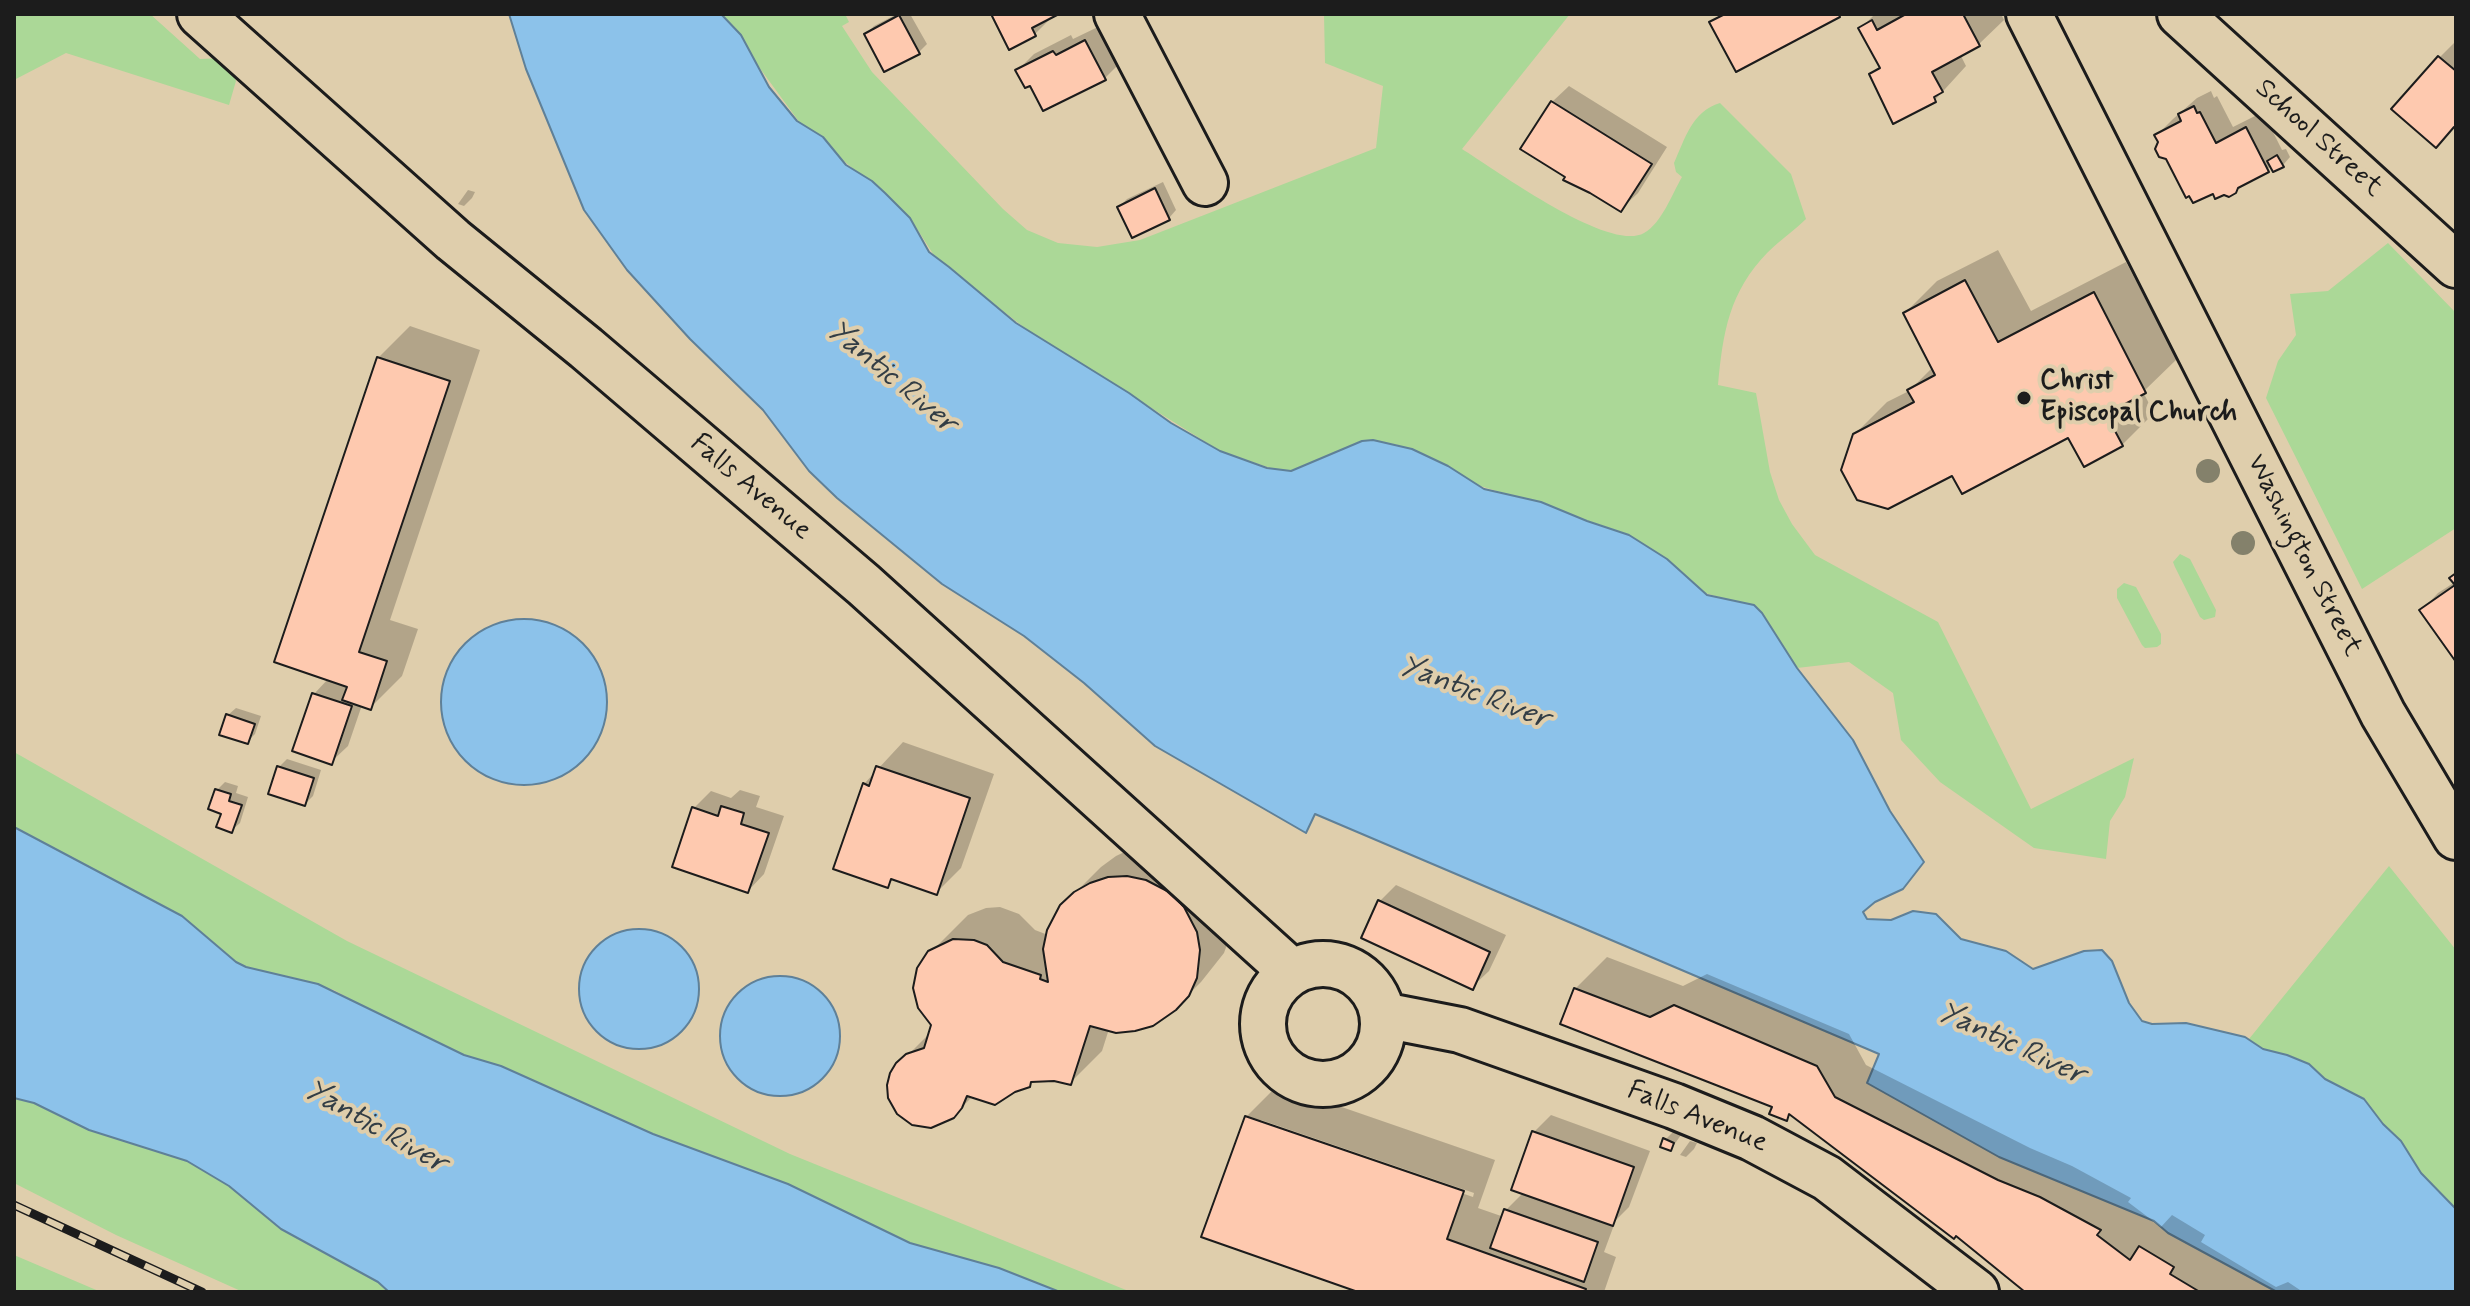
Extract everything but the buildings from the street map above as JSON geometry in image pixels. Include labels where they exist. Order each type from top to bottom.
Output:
[{"type":"main road","name":"Falls Avenue","points":[[200,14],[453,240],[586,348],[864,585],[1292,972]]},
{"type":"main road","points":[[1117,14],[1205,183]]},
{"type":"main road","name":"Washington Street","points":[[2029,14],[2383,714],[2456,837]]},
{"type":"main road","name":"School Street","points":[[2180,14],[2456,265]]},
{"type":"main road","points":[[1324,963],[1341,966],[1369,984],[1379,998],[1383,1015],[1383,1034],[1377,1052],[1365,1068],[1349,1079],[1330,1084],[1311,1083],[1293,1076],[1277,1064],[1268,1049],[1263,1023],[1268,998],[1292,972],[1324,963]]},
{"type":"main road","name":"Falls Avenue","points":[[1383,1015],[1460,1030],[1674,1106],[1752,1138],[1827,1178],[1976,1292]]},
{"type":"green space","points":[[14,14],[150,14],[200,59],[225,58],[236,81],[229,105],[66,53],[14,80]]},
{"type":"green space","points":[[720,14],[845,14],[849,22],[842,26],[872,72],[1003,209],[1027,230],[1058,243],[1097,247],[1140,240],[1376,148],[1383,86],[1325,63],[1324,14],[1570,14],[1462,149],[1580,221],[1628,236],[1644,233],[1666,208],[1682,177],[1676,172],[1674,163],[1686,136],[1703,112],[1720,103],[1791,174],[1806,219],[1768,252],[1744,282],[1730,314],[1718,385],[1756,393],[1770,472],[1779,500],[1815,555],[1938,622],[2031,809],[2134,758],[2125,797],[2110,821],[2106,859],[2034,848],[1940,782],[1901,740],[1893,693],[1849,662],[1797,668],[1759,609],[1702,592],[1667,559],[1643,544],[1558,510],[1474,484],[1450,468],[1398,445],[1373,440],[1296,471],[1276,470],[1220,451],[1030,332],[937,260],[910,218],[800,123]]},
{"type":"green space","points":[[2388,243],[2456,313],[2456,528],[2362,589],[2266,398],[2278,361],[2296,335],[2290,294],[2328,291]]},
{"type":"green space","points":[[2180,554],[2190,559],[2216,610],[2215,617],[2204,620],[2200,617],[2173,562]]},
{"type":"green space","points":[[2124,583],[2136,587],[2161,634],[2161,644],[2157,647],[2145,648],[2142,645],[2117,598],[2117,589]]},
{"type":"green space","points":[[14,752],[347,941],[790,1154],[1131,1292],[1060,1292],[999,1268],[910,1243],[788,1184],[653,1134],[501,1066],[464,1055],[386,1019],[334,990],[246,967],[182,916],[14,827]]},
{"type":"green space","points":[[2389,866],[2456,950],[2456,1209],[2421,1173],[2401,1141],[2364,1099],[2325,1079],[2309,1064],[2263,1049],[2249,1039]]},
{"type":"green space","points":[[14,1098],[34,1103],[89,1130],[187,1161],[229,1186],[281,1229],[378,1282],[389,1292],[243,1292],[116,1235],[14,1183]]},
{"type":"green space","points":[[14,1255],[101,1292],[14,1292]]},
{"type":"water","name":"Yantic River","points":[[509,14],[721,14],[741,35],[769,87],[797,121],[823,137],[846,165],[885,193],[910,218],[929,252],[1016,323],[1129,393],[1171,423],[1220,451],[1267,468],[1291,471],[1362,441],[1373,440],[1412,449],[1448,466],[1484,489],[1541,502],[1629,535],[1667,559],[1707,595],[1754,605],[1797,668],[1853,740],[1890,811],[1924,862],[1903,889],[1875,902],[1863,912],[1867,919],[1891,920],[1913,911],[1936,914],[1961,939],[2006,951],[2033,969],[2084,951],[2102,950],[2112,961],[2129,1003],[2142,1021],[2152,1024],[2186,1023],[2245,1037],[2263,1049],[2309,1064],[2325,1079],[2364,1099],[2401,1141],[2421,1173],[2456,1209],[2456,1292],[2277,1292],[2168,1233],[2154,1221],[1999,1157],[1867,1083],[1879,1054],[1315,814],[1306,833],[1155,746],[1084,683],[1024,636],[942,584],[837,498],[809,471],[763,410],[690,339],[627,270],[584,210],[526,69]]},
{"type":"water","points":[[524,619],[556,625],[583,643],[601,670],[607,702],[601,734],[583,761],[556,779],[524,785],[492,779],[465,761],[447,734],[441,702],[447,670],[465,643],[492,625]]},
{"type":"water","name":"Yantic River","points":[[14,827],[182,916],[246,967],[318,984],[464,1055],[501,1066],[653,1134],[788,1184],[910,1243],[999,1268],[1060,1292],[389,1292],[378,1282],[281,1229],[229,1186],[187,1161],[89,1130],[34,1103],[14,1098]]},
{"type":"water","points":[[639,929],[662,934],[681,947],[694,966],[699,989],[694,1012],[681,1031],[662,1044],[639,1049],[616,1044],[597,1031],[584,1012],[579,989],[584,966],[597,947],[616,934]]},
{"type":"water","points":[[780,976],[803,981],[822,994],[835,1013],[840,1036],[835,1059],[822,1078],[803,1091],[780,1096],[757,1091],[738,1078],[725,1059],[720,1036],[725,1013],[738,994],[757,981]]},
{"type":"railway","points":[[14,1205],[202,1292]]},
{"type":"place","name":"Christ Episcopal Church","points":[[2024,398]]}]
